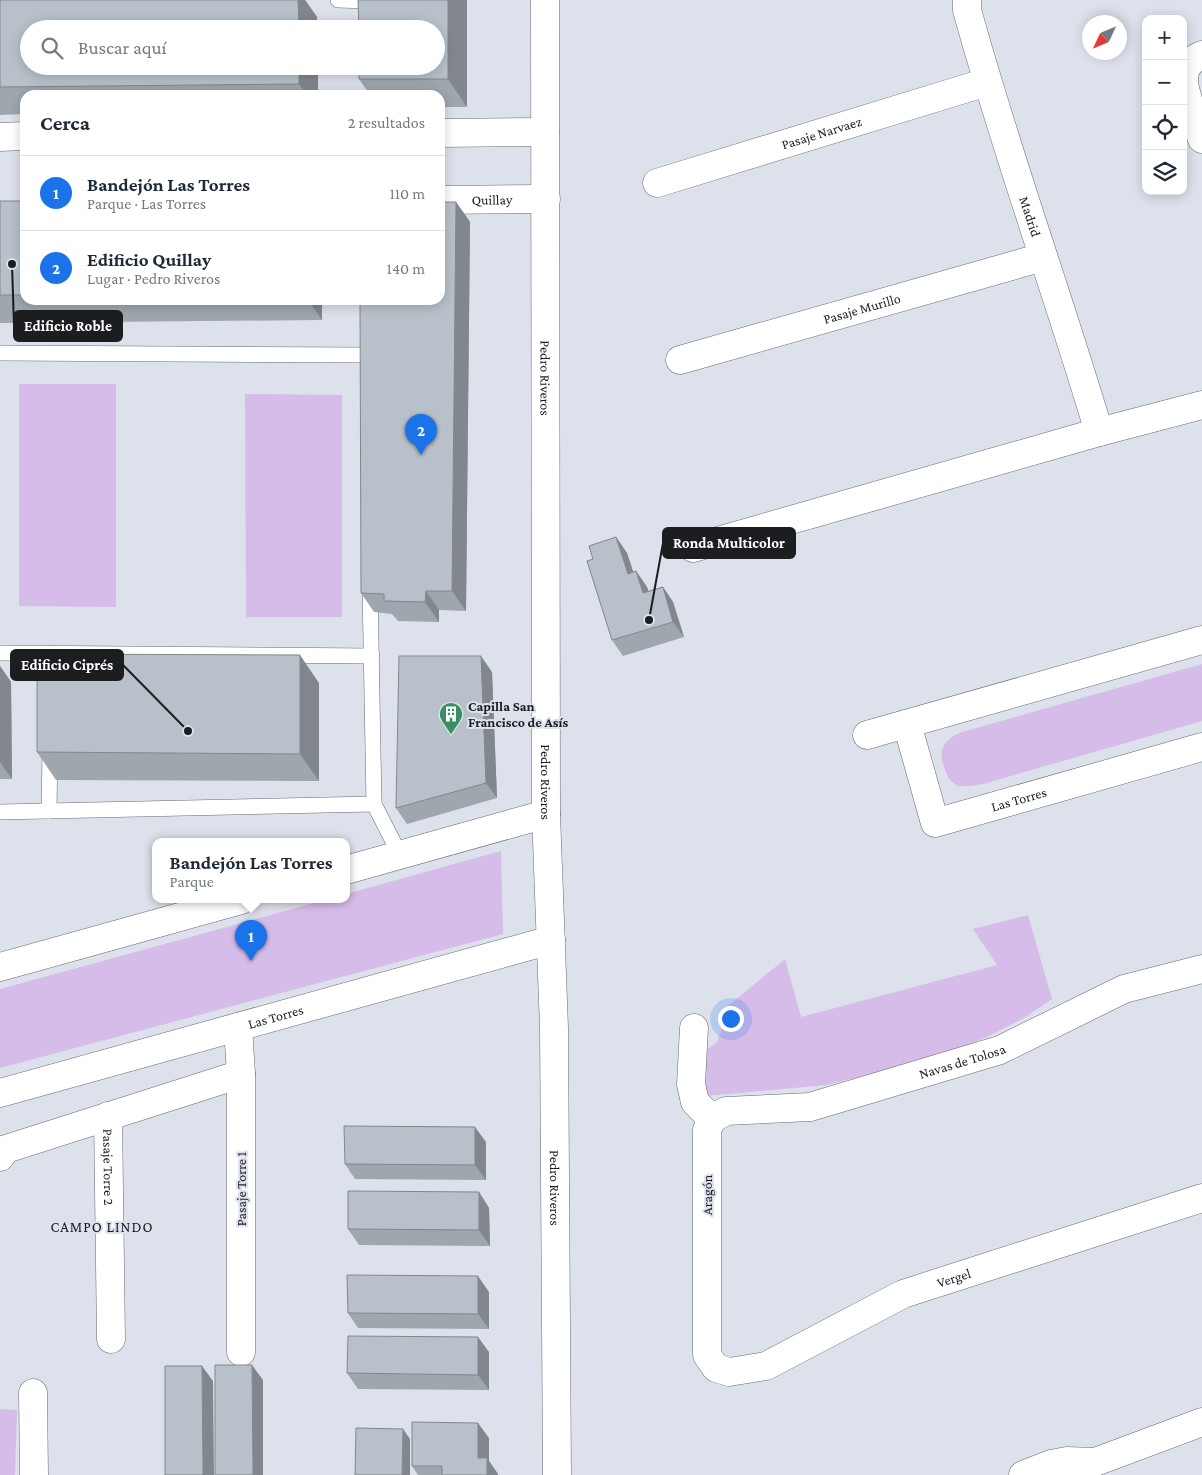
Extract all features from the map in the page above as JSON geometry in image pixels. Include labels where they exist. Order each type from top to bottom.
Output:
[{"type":"street","name":"Pedro Riveros","points":[[545,0],[546,814],[554,1028],[557,1475]]},
{"type":"street","name":"Madrid","points":[[967,0],[967,10],[987,82],[1099,432]]},
{"type":"street","points":[[1202,55],[1192,60],[1186,68],[1184,78],[1202,139]]},
{"type":"street","name":"Pasaje Narvaez","points":[[657,183],[987,82]]},
{"type":"street","points":[[445,133],[545,132]]},
{"type":"street","points":[[0,136],[20,136]]},
{"type":"street","name":"Quillay","points":[[445,200],[546,199]]},
{"type":"street","name":"Pasaje Murillo","points":[[680,360],[1043,257]]},
{"type":"street","points":[[693,548],[1099,432],[1202,405]]},
{"type":"street","points":[[867,735],[1202,640]]},
{"type":"street","name":"Las Torres","points":[[907,724],[934,823],[1202,747]]},
{"type":"street","points":[[350,869],[546,814]]},
{"type":"street","points":[[0,967],[229,903]]},
{"type":"street","name":"Las Torres","points":[[0,1093],[551,940]]},
{"type":"street","name":"Navas de Tolosa","points":[[712,1119],[726,1111],[810,1107],[1000,1050],[1124,989],[1202,969]]},
{"type":"street","name":"Pasaje Torre 1","points":[[238,1027],[241,1074],[241,1352]]},
{"type":"street","points":[[694,1028],[691,1084],[695,1102],[712,1119]]},
{"type":"street","points":[[3,1153],[108,1116],[241,1074]]},
{"type":"street","name":"Pasaje Torre 2","points":[[108,1116],[111,1339]]},
{"type":"street","name":"Aragón","points":[[712,1119],[706,1130],[706,1355],[716,1368]]},
{"type":"street","name":"Vergel","points":[[716,1368],[729,1372],[766,1366],[903,1294],[1202,1198]]},
{"type":"street","points":[[33,1393],[34,1475]]},
{"type":"street","points":[[1023,1475],[1051,1464],[1067,1461],[1088,1468],[1202,1422]]},
{"type":"lane","points":[[338,0],[368,0],[369,19]]},
{"type":"lane","points":[[0,353],[367,360],[367,336]]},
{"type":"lane","points":[[370,571],[374,804],[400,855]]},
{"type":"lane","points":[[0,653],[51,658],[372,656]]},
{"type":"lane","points":[[49,811],[50,732]]},
{"type":"lane","points":[[0,812],[374,804]]},
{"type":"shaded area","points":[[19,384],[116,384],[116,607],[19,606]]},
{"type":"shaded area","points":[[245,394],[342,395],[342,617],[246,617]]},
{"type":"shaded area","points":[[1202,664],[1202,721],[983,784],[959,786],[949,779],[943,765],[942,749],[944,745],[959,733]]},
{"type":"shaded area","points":[[501,851],[503,934],[0,1068],[0,989],[314,903],[350,903],[350,893]]},
{"type":"shaded area","points":[[1028,915],[1052,999],[1024,1018],[989,1036],[943,1055],[827,1085],[706,1096],[699,1067],[704,1052],[717,1042],[723,1026],[723,1010],[785,959],[801,1017],[997,965],[973,929]]},
{"type":"shaded area","points":[[0,1409],[17,1410],[15,1475],[0,1475]]},
{"type":"building","points":[[0,0],[298,0],[299,20],[20,20],[20,75],[299,75],[299,84],[0,87]]},
{"type":"building","points":[[358,0],[448,0],[448,79],[359,79],[359,75],[445,75],[445,20],[359,20]]},
{"type":"building","points":[[0,201],[20,201],[20,295],[0,295]]},
{"type":"building","points":[[445,202],[456,202],[452,591],[426,591],[425,602],[384,601],[384,594],[361,593],[360,305],[445,305]]},
{"type":"building","points":[[616,537],[628,574],[636,571],[643,593],[663,587],[673,622],[612,640],[587,561],[593,559],[589,546]]},
{"type":"building","points":[[37,654],[300,655],[300,754],[37,752]]},
{"type":"building","name":"Capilla San Francisco de Asís","points":[[399,656],[481,656],[486,783],[396,808]]},
{"type":"building","points":[[344,1126],[475,1127],[475,1165],[345,1164]]},
{"type":"building","points":[[348,1191],[479,1192],[479,1230],[348,1229]]},
{"type":"building","points":[[347,1275],[478,1276],[478,1314],[348,1313]]},
{"type":"building","points":[[348,1336],[478,1337],[478,1375],[347,1373]]},
{"type":"building","points":[[215,1365],[252,1365],[253,1475],[215,1475]]},
{"type":"building","points":[[165,1366],[202,1366],[203,1475],[165,1475]]},
{"type":"building","points":[[412,1422],[478,1423],[478,1458],[487,1458],[487,1475],[442,1475],[442,1466],[412,1466]]},
{"type":"building","points":[[356,1428],[403,1429],[402,1475],[355,1475]]},
{"type":"place","name":"Edificio Roble","points":[[12,264]]},
{"type":"place","name":"Edificio Quillay","points":[[421,455]]},
{"type":"place","name":"Ronda Multicolor","points":[[649,620]]},
{"type":"place","name":"Edificio Ciprés","points":[[188,731]]},
{"type":"place","name":"Capilla San Francisco de Asís","points":[[451,735]]},
{"type":"place","name":"Bandejón Las Torres","points":[[251,961]]},
{"type":"district","name":"CAMPO LINDO","points":[[102,1227]]}]
